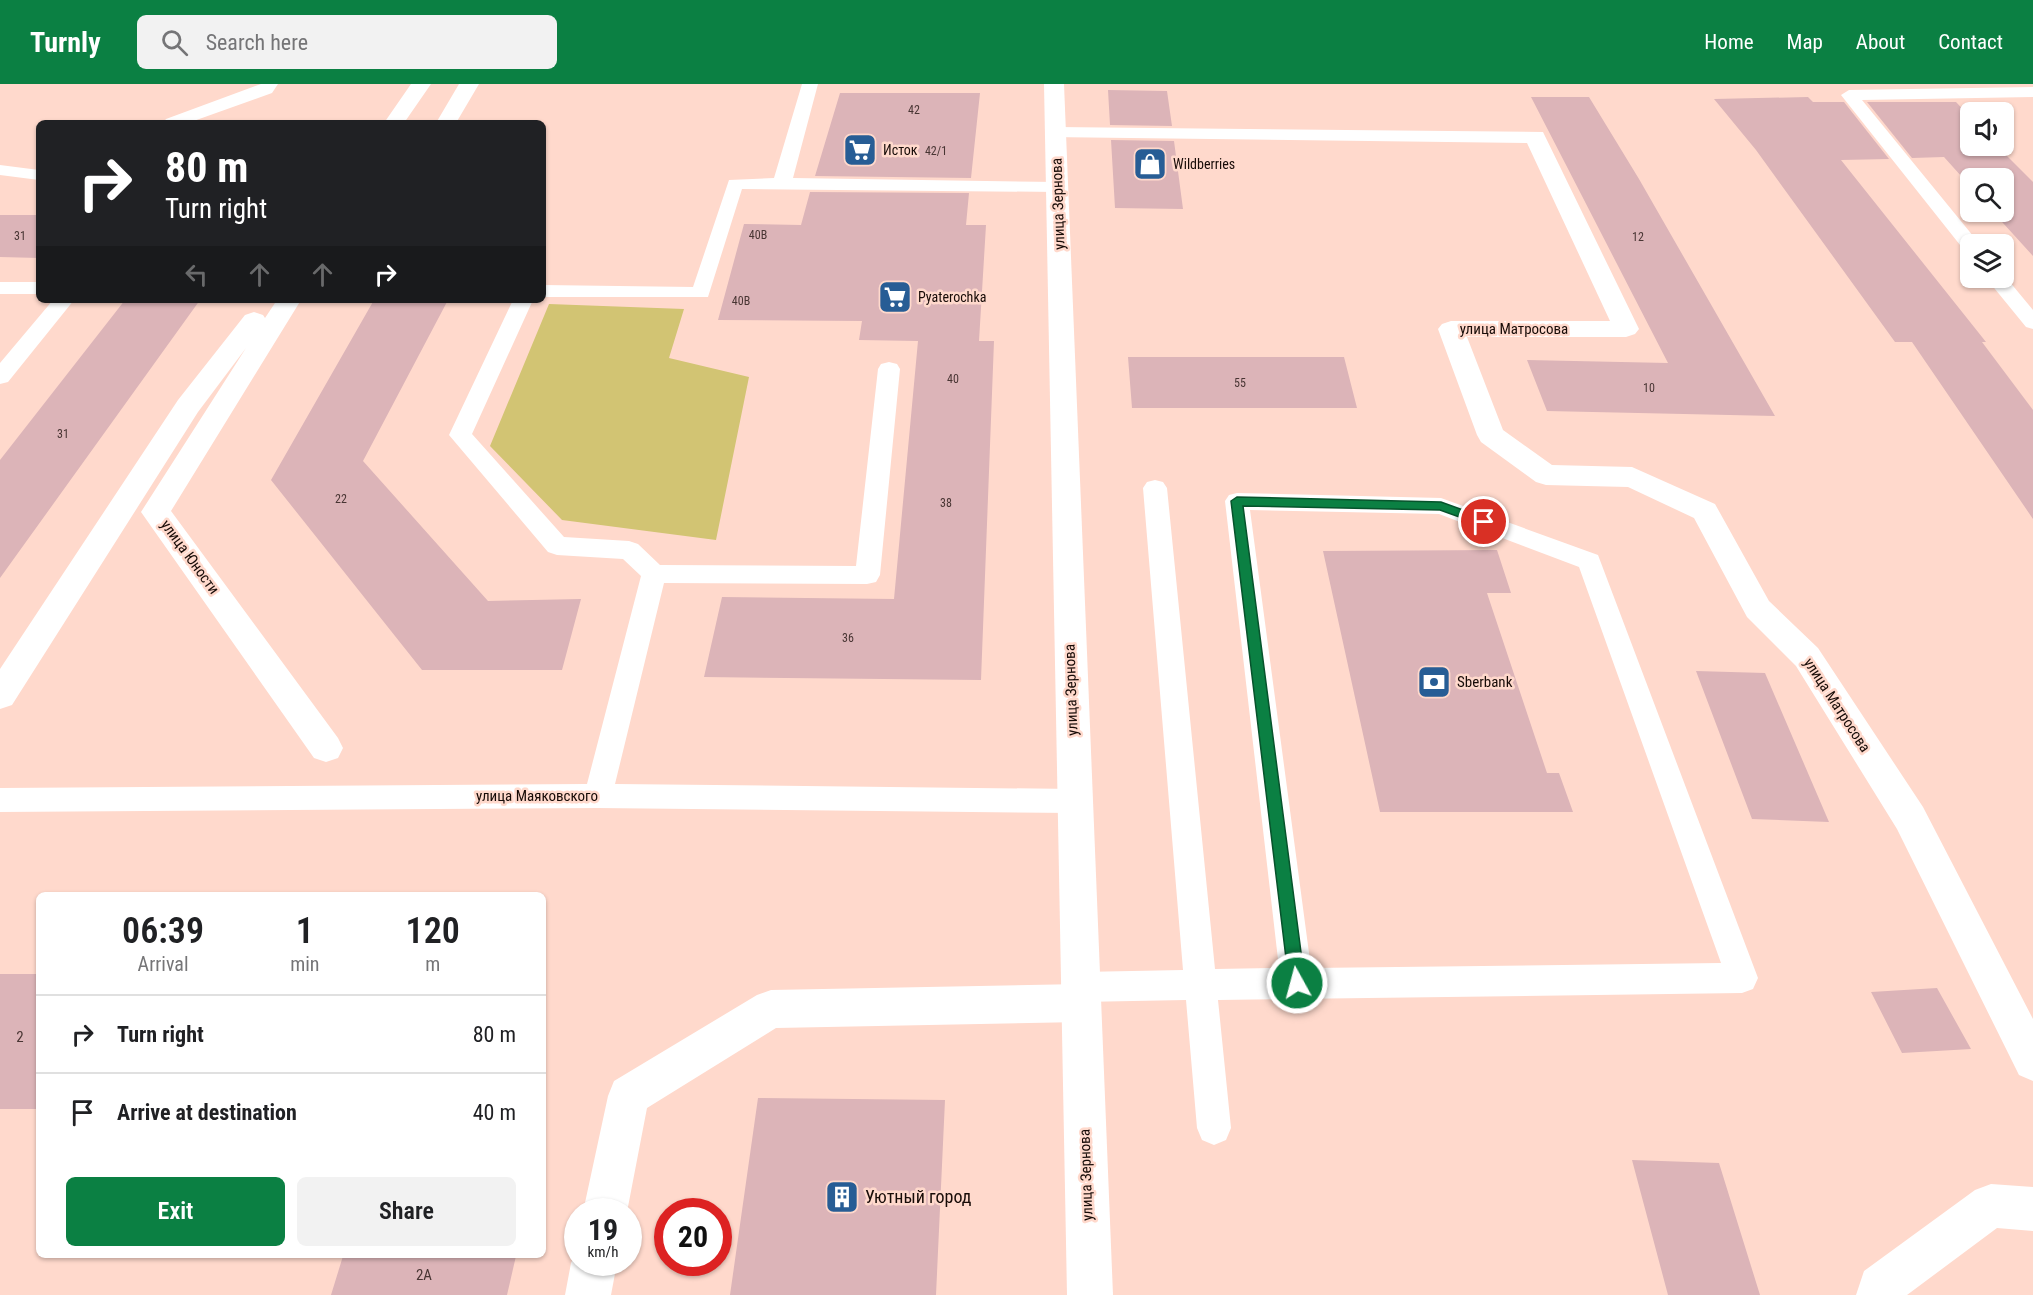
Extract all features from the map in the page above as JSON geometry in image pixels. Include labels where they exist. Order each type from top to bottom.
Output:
[{"type":"street","points":[[396,120],[421,84]]},
{"type":"street","points":[[448,120],[469,84]]},
{"type":"street","name":"улица Зернова","points":[[1054,84],[1090,1295]]},
{"type":"street","name":"улица Матросова","points":[[1056,133],[1535,138],[1626,329],[1451,329],[1491,435],[1546,475],[1632,477],[1705,511],[1758,609],[1807,657],[1910,818],[2033,1061]]},
{"type":"street","points":[[0,696],[188,406],[267,303]]},
{"type":"street","name":"улица Юности","points":[[287,303],[156,512],[326,748]]},
{"type":"street","points":[[608,1198],[628,1096],[771,1009],[1081,995]]},
{"type":"street","points":[[1879,1295],[1880,1287],[1990,1206],[2033,1209]]},
{"type":"street","points":[[588,1295],[592,1276]]},
{"type":"lane","points":[[179,120],[266,89],[270,84]]},
{"type":"lane","points":[[782,183],[810,84]]},
{"type":"lane","points":[[1961,234],[1850,95],[2033,92]]},
{"type":"lane","points":[[0,170],[36,175]]},
{"type":"lane","points":[[546,291],[701,293],[735,184],[1057,187]]},
{"type":"lane","points":[[0,288],[36,288]]},
{"type":"lane","points":[[2004,288],[2033,323]]},
{"type":"lane","points":[[0,377],[62,303]]},
{"type":"lane","points":[[522,303],[460,435],[557,546],[629,550],[654,574],[867,575],[889,369]]},
{"type":"lane","points":[[1155,488],[1215,1128]]},
{"type":"lane","points":[[1081,995],[1201,985],[1742,978],[1589,561],[1441,506],[1237,501],[1297,983]]},
{"type":"lane","points":[[598,796],[654,574]]},
{"type":"lane","name":"улица Маяковского","points":[[0,800],[598,796],[1075,801]]},
{"type":"shaded area","points":[[549,304],[684,309],[669,358],[749,377],[716,540],[562,520],[490,446]]},
{"type":"building","points":[[1108,90],[1167,91],[1172,126],[1110,125]]},
{"type":"building","points":[[840,93],[980,93],[971,178],[815,176]]},
{"type":"building","points":[[1531,97],[1589,97],[1639,179],[1775,416],[1547,411],[1527,360],[1668,363]]},
{"type":"building","points":[[1808,97],[1813,102],[1844,102],[1889,159],[1841,160],[1986,342],[1982,342],[2033,410],[2033,519],[1912,342],[1895,342],[1756,150],[1714,99]]},
{"type":"building","points":[[1867,102],[1956,102],[1960,106],[1960,156],[2007,156],[2033,182],[2033,256],[2002,222],[2014,222],[2014,168],[1960,168],[1960,175],[1944,157],[1912,158]]},
{"type":"building","points":[[1111,140],[1174,141],[1183,209],[1115,208]]},
{"type":"building","points":[[810,192],[969,193],[966,225],[986,225],[979,341],[994,341],[981,680],[704,677],[722,597],[894,599],[918,341],[859,340],[862,321],[718,320],[744,224],[801,225]]},
{"type":"building","points":[[0,215],[36,215],[36,258],[0,257]]},
{"type":"building","points":[[123,303],[198,303],[0,578],[0,460]]},
{"type":"building","points":[[372,303],[446,303],[363,461],[488,601],[581,599],[562,670],[422,670],[271,480]]},
{"type":"building","points":[[1128,357],[1344,357],[1357,408],[1132,408]]},
{"type":"building","name":"Sberbank","points":[[1497,550],[1511,593],[1487,593],[1547,773],[1559,773],[1573,812],[1380,812],[1323,551]]},
{"type":"building","points":[[1696,671],[1765,673],[1829,822],[1752,819]]},
{"type":"building","points":[[0,974],[36,974],[36,1109],[0,1109]]},
{"type":"building","points":[[1937,988],[1971,1049],[1902,1053],[1871,992]]},
{"type":"building","name":"Уютный город","points":[[758,1098],[945,1100],[936,1295],[730,1295]]},
{"type":"building","points":[[1632,1160],[1719,1163],[1760,1295],[1668,1295]]},
{"type":"building","points":[[342,1258],[516,1258],[507,1295],[331,1295]]},
{"type":"place","name":"Исток","points":[[860,150]]},
{"type":"place","name":"Wildberries","points":[[1150,164]]},
{"type":"place","name":"Pyaterochka","points":[[895,297]]},
{"type":"place","name":"Sberbank","points":[[1434,682]]},
{"type":"place","name":"Уютный город","points":[[842,1197]]},
{"type":"route","points":[[1297,983],[1237,501],[1441,506],[1484,522]]}]
